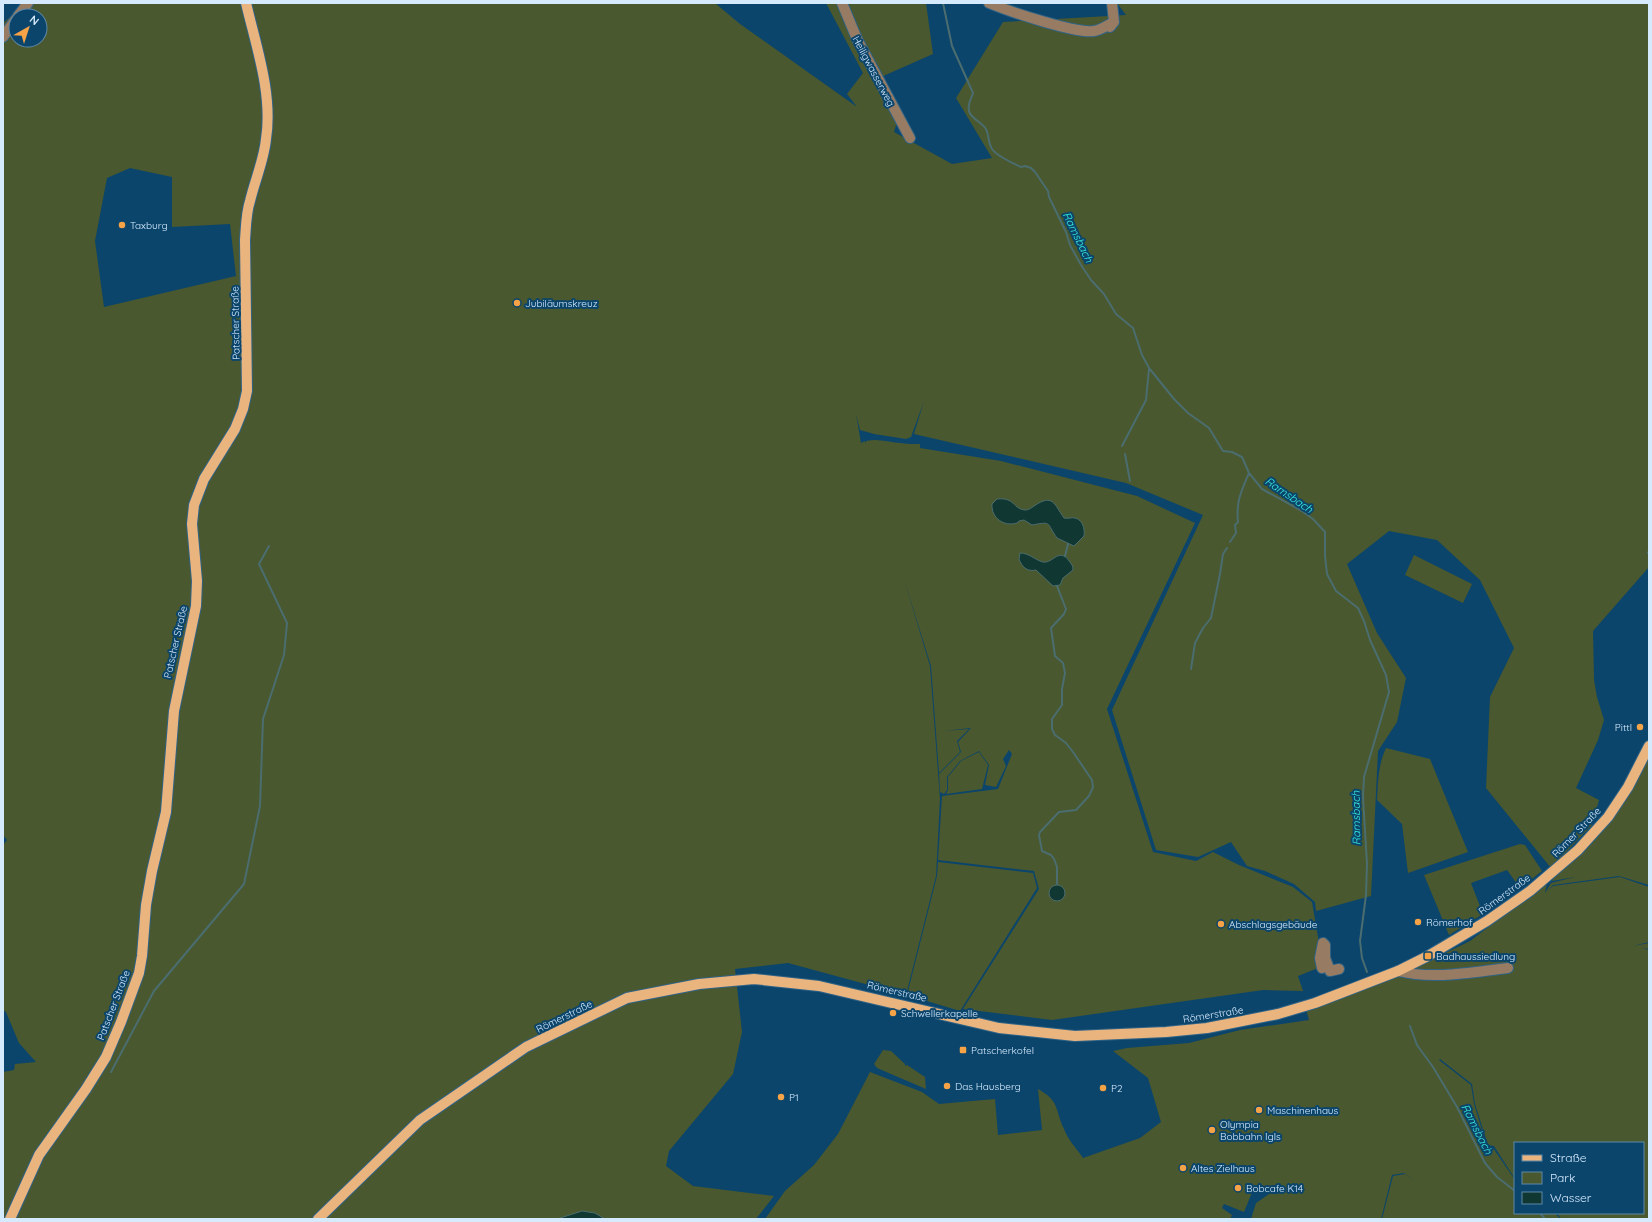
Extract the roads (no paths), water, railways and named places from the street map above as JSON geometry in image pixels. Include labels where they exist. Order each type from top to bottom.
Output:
[{"type":"main road","name":"Patscher Straße","points":[[10,1219],[39,1155],[86,1089],[106,1057],[131,998],[141,964],[146,905],[152,871],[166,812],[175,704],[196,606],[197,581],[192,524],[194,505],[204,479],[235,429],[243,409],[247,391],[246,219],[264,150],[268,121],[266,96],[246,3]]},
{"type":"main road","name":"Römer Straße","points":[[1555,871],[1579,849],[1608,817],[1628,787],[1649,746]]},
{"type":"main road","name":"Römerstraße","points":[[318,1219],[420,1120],[526,1047],[627,998],[699,984],[754,979],[819,986],[999,1028],[1054,1035],[1106,1036],[1191,1030],[1278,1014],[1315,1003],[1398,971],[1443,948],[1487,921],[1555,871]]},
{"type":"street","name":"Heiligwasserweg","points":[[842,3],[857,39],[910,138]]},
{"type":"street","points":[[989,3],[1051,23],[1087,30],[1096,30],[1114,22]]},
{"type":"street","points":[[1103,34],[1114,22],[1112,3]]},
{"type":"street","points":[[1322,968],[1320,958],[1322,943],[1325,944],[1325,958],[1330,971],[1339,969]]},
{"type":"street","points":[[1398,971],[1415,975],[1460,974],[1508,968]]},
{"type":"water","points":[[997,499],[1011,501],[1018,508],[1025,510],[1030,509],[1040,502],[1049,500],[1055,505],[1064,518],[1078,519],[1082,523],[1084,528],[1084,536],[1074,546],[1057,538],[1050,526],[1046,523],[1032,525],[1024,520],[1017,523],[1007,524],[996,517],[992,509],[992,504]]},
{"type":"water","points":[[1020,553],[1026,554],[1043,562],[1050,561],[1059,555],[1063,556],[1070,562],[1073,570],[1063,578],[1060,585],[1053,586],[1036,570],[1027,570],[1023,567],[1019,559]]},
{"type":"water","points":[[1054,885],[1060,885],[1065,890],[1063,899],[1060,901],[1054,901],[1049,896],[1049,890]]},
{"type":"water","points":[[582,1211],[595,1213],[605,1219],[557,1219]]},
{"type":"waterway","name":"Ramsbach","points":[[943,3],[952,46],[973,93],[969,104],[970,113],[986,129],[990,145],[993,150],[1009,161],[1021,167],[1025,166],[1031,168],[1035,172],[1048,191],[1049,197],[1066,232],[1070,245],[1081,265],[1091,280],[1104,294],[1116,314],[1133,328],[1142,355],[1149,368],[1174,399],[1188,413],[1209,428],[1223,451],[1232,452],[1242,457],[1249,473],[1262,489],[1302,511],[1313,519],[1325,532],[1327,574],[1336,591],[1358,608],[1364,621],[1370,640],[1386,675],[1389,692],[1364,777],[1363,797],[1367,864],[1366,895],[1360,941],[1362,958],[1367,972]]},
{"type":"waterway","points":[[1122,446],[1146,400],[1149,369]]},
{"type":"waterway","points":[[1125,454],[1130,481]]},
{"type":"waterway","points":[[1230,542],[1236,533],[1235,525],[1238,522],[1238,502],[1249,473]]},
{"type":"waterway","points":[[1065,556],[1068,544]]},
{"type":"waterway","points":[[111,1072],[154,991],[244,884],[260,806],[263,719],[284,655],[287,623],[259,564],[269,546]]},
{"type":"waterway","points":[[1191,669],[1195,643],[1203,628],[1211,618],[1223,554],[1227,548]]},
{"type":"waterway","points":[[1057,586],[1066,609],[1064,614],[1051,628],[1055,656],[1063,663],[1065,673],[1062,689],[1062,705],[1052,719],[1052,729],[1055,735],[1066,743],[1073,752],[1092,780],[1093,787],[1089,796],[1076,810],[1059,812],[1040,832],[1039,835],[1042,851],[1051,855],[1057,867],[1057,884]]},
{"type":"waterway","name":"Ramsbach","points":[[1410,1026],[1417,1045],[1433,1067],[1457,1107],[1485,1163],[1497,1177],[1514,1190]]},
{"type":"waterway","name":"Ramsbach","points":[[1541,1214],[1545,1219]]},
{"type":"place","name":"Taxburg","points":[[122,225]]},
{"type":"place","name":"Jubiläumskreuz","points":[[517,303]]},
{"type":"place","name":"Pittl","points":[[1640,727]]},
{"type":"place","name":"Römerhof","points":[[1418,922]]},
{"type":"place","name":"Abschlagsgebäude","points":[[1221,924]]},
{"type":"place","name":"Badhaussiedlung","points":[[1428,956]]},
{"type":"place","name":"Schwellerkapelle","points":[[893,1013]]},
{"type":"place","name":"Patscherkofel","points":[[963,1050]]},
{"type":"place","name":"Das Hausberg","points":[[947,1086]]},
{"type":"place","name":"P2","points":[[1103,1088]]},
{"type":"place","name":"P1","points":[[781,1097]]},
{"type":"place","name":"Maschinenhaus","points":[[1259,1110]]},
{"type":"place","name":"Olympia Bobbahn Igls","points":[[1212,1130]]},
{"type":"place","name":"Altes Zielhaus","points":[[1183,1168]]},
{"type":"place","name":"Bobcafe K14","points":[[1238,1188]]}]
